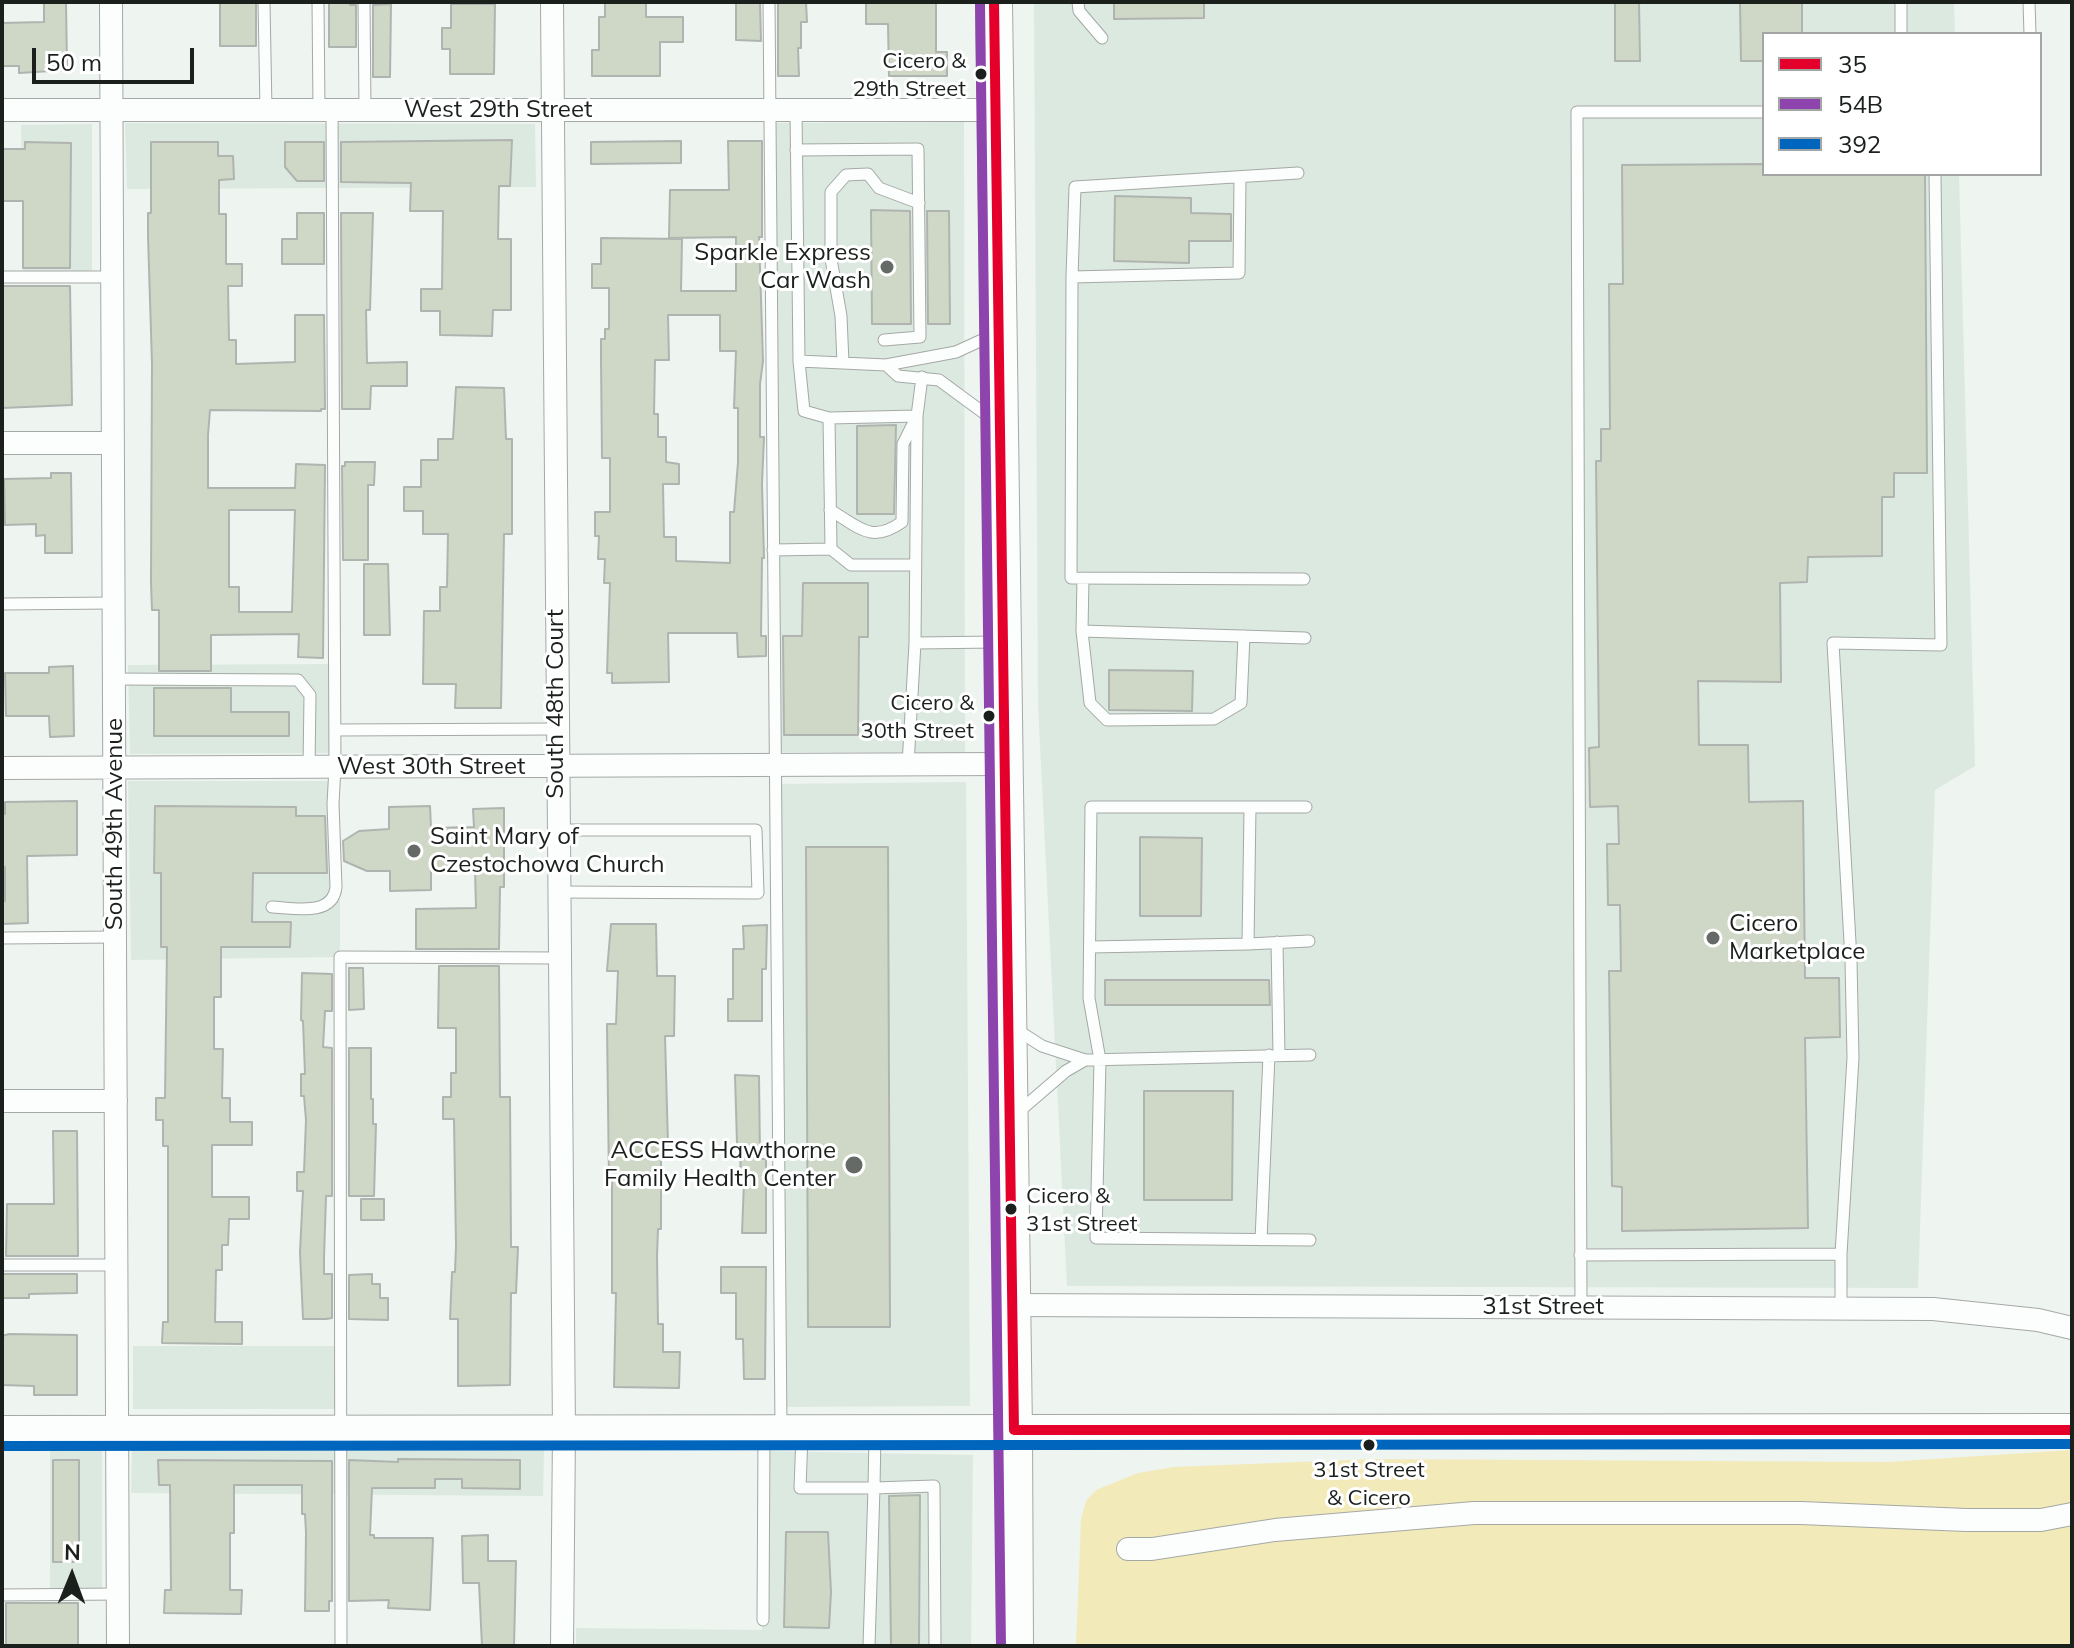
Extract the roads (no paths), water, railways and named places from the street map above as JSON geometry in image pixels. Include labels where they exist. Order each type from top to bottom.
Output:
[{"type":"main road","points":[[994,2],[1015,1646]]},
{"type":"main road","points":[[2,1432],[2067,1430]]},
{"type":"street","name":"South 49th Avenue","points":[[111,2],[118,1646]]},
{"type":"street","name":"South 48th Court","points":[[552,2],[564,1431],[562,1646]]},
{"type":"street","name":"West 29th Street","points":[[2,110],[994,110]]},
{"type":"street","points":[[2,443],[113,443]]},
{"type":"street","name":"West 30th Street","points":[[2,768],[1004,764]]},
{"type":"street","points":[[2,1101],[116,1101]]},
{"type":"street","name":"31st Street","points":[[1012,1305],[1933,1309],[2038,1320],[2072,1328]]},
{"type":"street","points":[[1128,1549],[1152,1549],[1275,1530],[1474,1513],[1801,1513],[1966,1520],[2041,1520],[2072,1514]]},
{"type":"lane","points":[[264,2],[266,110]]},
{"type":"lane","points":[[272,907],[309,909],[332,903],[335,898],[326,110],[318,2]]},
{"type":"lane","points":[[364,2],[365,110]]},
{"type":"lane","points":[[763,1620],[782,1430],[769,2]]},
{"type":"lane","points":[[1078,2],[1079,11],[1102,38]]},
{"type":"lane","points":[[1901,2],[1901,32]]},
{"type":"lane","points":[[2029,2],[2030,32]]},
{"type":"lane","points":[[796,110],[799,361],[804,411],[829,418],[917,416]]},
{"type":"lane","points":[[1581,1307],[1577,112],[1762,112]]},
{"type":"lane","points":[[796,150],[918,149],[920,337],[884,340]]},
{"type":"lane","points":[[1298,173],[1075,187],[1071,578],[1304,579]]},
{"type":"lane","points":[[843,363],[841,316],[831,259],[831,192],[846,175],[868,174],[879,188],[919,203]]},
{"type":"lane","points":[[1841,1308],[1841,1254],[1853,1044],[1833,643],[1941,645],[1935,176]]},
{"type":"lane","points":[[1072,277],[1239,273],[1240,177]]},
{"type":"lane","points":[[2,277],[113,277]]},
{"type":"lane","points":[[799,361],[886,365],[956,352],[997,333]]},
{"type":"lane","points":[[886,365],[898,376],[939,380],[999,423]]},
{"type":"lane","points":[[908,766],[915,643],[917,416],[922,377]]},
{"type":"lane","points":[[830,510],[868,533],[886,533],[902,522],[903,444],[917,416]]},
{"type":"lane","points":[[829,418],[831,549]]},
{"type":"lane","points":[[773,550],[831,549],[851,565],[915,565]]},
{"type":"lane","points":[[1083,578],[1082,631],[1090,703],[1107,720],[1214,719],[1241,703],[1244,636]]},
{"type":"lane","points":[[2,604],[114,603]]},
{"type":"lane","points":[[1082,631],[1305,638]]},
{"type":"lane","points":[[915,643],[1002,642]]},
{"type":"lane","points":[[114,679],[298,680],[310,695],[309,767]]},
{"type":"lane","points":[[335,730],[556,729]]},
{"type":"lane","points":[[1306,807],[1091,807],[1089,998],[1100,1060],[1096,1238],[1310,1240]]},
{"type":"lane","points":[[1248,944],[1250,807]]},
{"type":"lane","points":[[557,830],[756,830],[758,893],[558,892]]},
{"type":"lane","points":[[757,855],[776,854]]},
{"type":"lane","points":[[2,938],[115,937]]},
{"type":"lane","points":[[1090,947],[1309,941]]},
{"type":"lane","points":[[1261,1240],[1274,1055],[1277,942]]},
{"type":"lane","points":[[341,1646],[340,957],[559,958]]},
{"type":"lane","points":[[1008,1024],[1042,1046],[1085,1060],[1310,1055]]},
{"type":"lane","points":[[1010,1120],[1066,1071],[1085,1060]]},
{"type":"lane","points":[[1580,1255],[1841,1254]]},
{"type":"lane","points":[[2,1265],[116,1265]]},
{"type":"lane","points":[[782,1430],[800,1488],[934,1486],[935,1646]]},
{"type":"lane","points":[[869,1646],[875,1430]]},
{"type":"lane","points":[[2,1595],[118,1594]]},
{"type":"place","name":"Cicero & 29th Street","points":[[981,74]]},
{"type":"place","name":"Sparkle Express Car Wash","points":[[887,267]]},
{"type":"place","name":"Cicero & 30th Street","points":[[989,716]]},
{"type":"place","name":"Saint Mary of Czestochowa Church","points":[[414,851]]},
{"type":"place","name":"Cicero Marketplace","points":[[1713,938]]},
{"type":"place","name":"ACCESS Hawthorne Family Health Center","points":[[854,1165]]},
{"type":"place","name":"Cicero & 31st Street","points":[[1011,1209]]},
{"type":"place","name":"31st Street & Cicero","points":[[1369,1445]]}]
